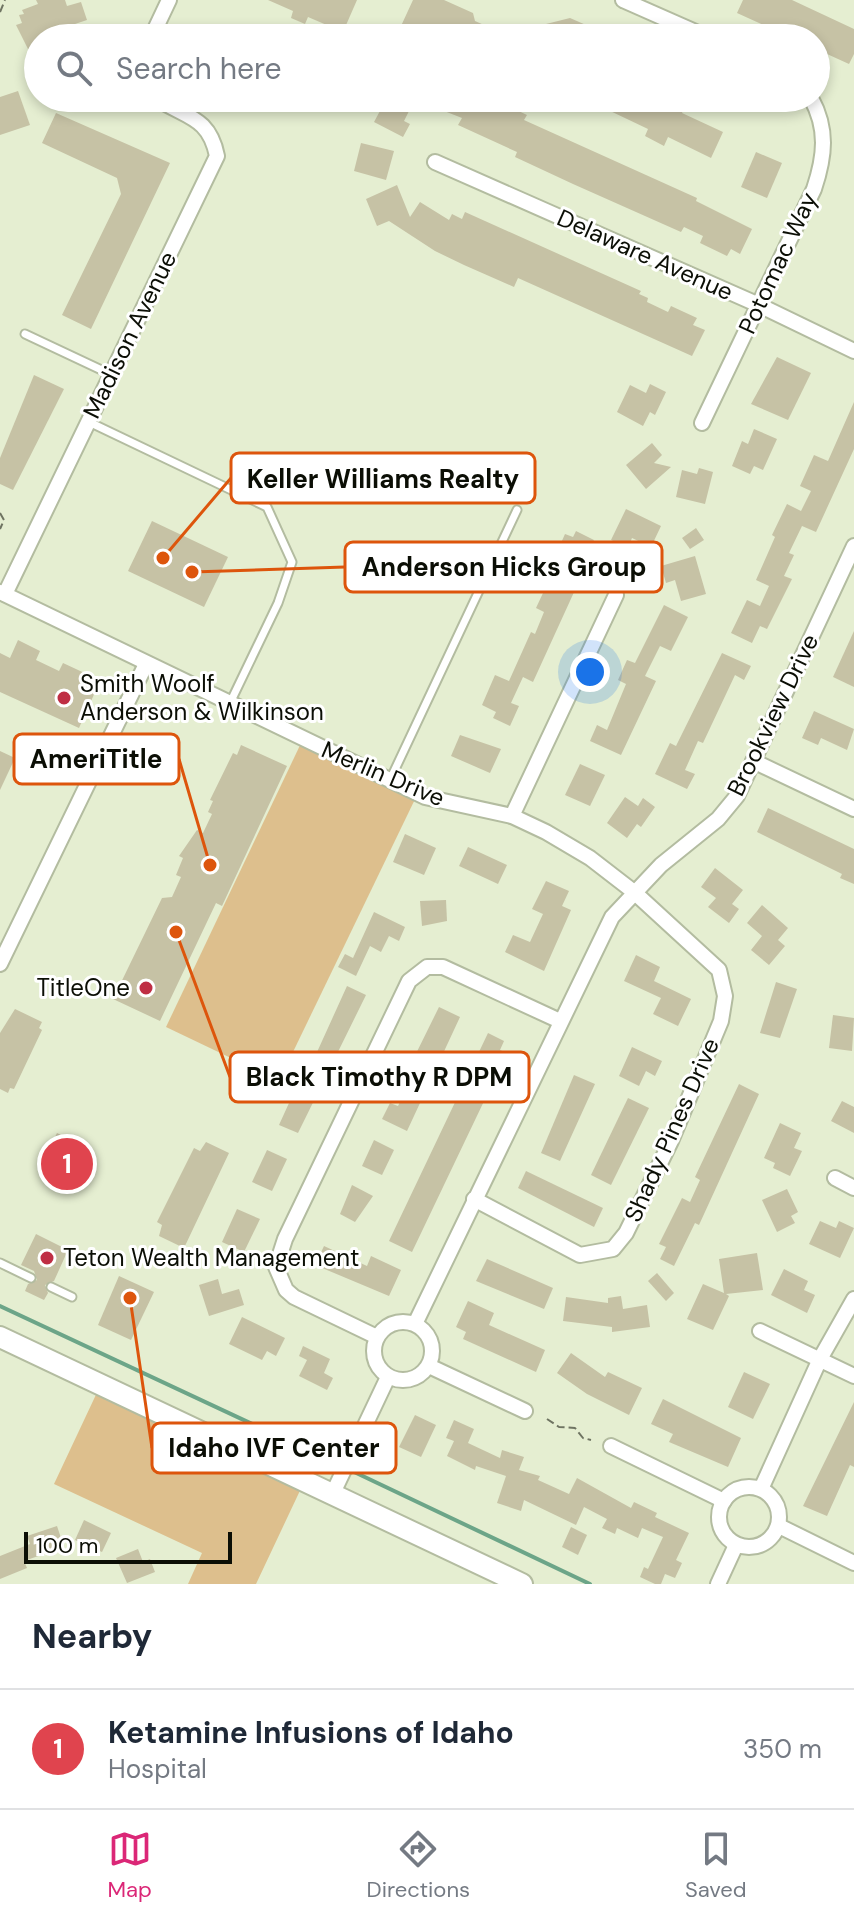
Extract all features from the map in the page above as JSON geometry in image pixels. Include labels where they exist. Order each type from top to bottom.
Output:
[{"type":"main road","points":[[0,1337],[337,1485],[522,1584]]},
{"type":"street","points":[[158,24],[169,0]]},
{"type":"street","points":[[623,0],[646,5],[682,24]]},
{"type":"street","name":"Madison Avenue","points":[[2,593],[217,156],[213,137],[200,122],[182,112]]},
{"type":"street","name":"Potomac Way","points":[[702,423],[814,189],[824,157],[822,127],[816,112]]},
{"type":"street","name":"Delaware Avenue","points":[[435,162],[759,305],[854,351]]},
{"type":"street","name":"Brookview Drive","points":[[415,1324],[612,917],[634,892],[718,819],[737,796],[854,546]]},
{"type":"street","name":"Merlin Drive","points":[[2,593],[425,797],[512,816],[590,858],[634,892]]},
{"type":"street","points":[[512,816],[616,595]]},
{"type":"street","points":[[0,964],[146,664]]},
{"type":"street","points":[[753,761],[854,809]]},
{"type":"street","name":"Shady Pines Drive","points":[[474,1199],[580,1255],[613,1249],[626,1233],[683,1116],[696,1075],[721,1021],[725,996],[719,970],[634,892]]},
{"type":"street","points":[[377,1337],[294,1297],[286,1290],[276,1267],[285,1239],[409,981],[427,967],[443,967],[560,1021]]},
{"type":"street","points":[[835,1178],[854,1188]]},
{"type":"street","points":[[761,1489],[820,1359],[854,1299]]},
{"type":"street","points":[[415,1324],[424,1330],[432,1347],[429,1366],[415,1378],[397,1380],[388,1377],[376,1364],[377,1337],[389,1325],[415,1324]]},
{"type":"street","points":[[760,1331],[854,1376]]},
{"type":"street","points":[[429,1366],[525,1411]]},
{"type":"street","points":[[337,1485],[388,1377]]},
{"type":"street","points":[[611,1446],[724,1501]]},
{"type":"street","points":[[740,1488],[761,1489],[779,1508],[779,1526],[767,1543],[757,1547],[736,1545],[722,1531],[719,1521],[724,1501],[740,1488]]},
{"type":"street","points":[[779,1526],[854,1563]]},
{"type":"street","points":[[718,1584],[736,1545]]},
{"type":"lane","points":[[25,334],[110,374]]},
{"type":"lane","points":[[87,421],[267,507],[292,562],[278,603],[229,704]]},
{"type":"lane","points":[[390,780],[517,510]]},
{"type":"lane","points":[[0,1263],[31,1278]]},
{"type":"lane","points":[[51,1287],[72,1297]]},
{"type":"path","points":[[0,12],[5,0]]},
{"type":"path","points":[[0,513],[4,520],[0,529]]},
{"type":"path","points":[[547,1419],[559,1427],[575,1428],[583,1438],[591,1440]]},
{"type":"shaded area","points":[[303,739],[418,793],[279,1081],[166,1027]]},
{"type":"shaded area","points":[[101,1384],[305,1480],[256,1584],[188,1584],[202,1553],[54,1484]]},
{"type":"building","points":[[36,0],[65,0],[67,6],[81,2],[87,20],[75,24],[24,24],[24,41],[16,25],[22,23],[19,15],[24,14],[22,10],[38,4]]},
{"type":"building","points":[[268,0],[357,0],[346,24],[324,24],[308,17],[305,24],[291,18],[293,11]]},
{"type":"building","points":[[413,0],[444,0],[473,13],[475,21],[482,24],[402,24]]},
{"type":"building","points":[[743,0],[792,0],[854,29],[854,54],[849,64],[830,55],[830,24],[761,24],[737,13]]},
{"type":"building","points":[[570,18],[584,24],[546,24]]},
{"type":"building","points":[[18,91],[30,125],[0,135],[0,97]]},
{"type":"building","points":[[379,112],[408,112],[404,121],[410,124],[403,137],[374,122]]},
{"type":"building","points":[[447,112],[521,112],[527,115],[524,120],[697,198],[696,201],[752,229],[740,254],[731,249],[727,256],[700,243],[703,236],[684,227],[681,232],[515,157],[517,152],[458,125],[462,118]]},
{"type":"building","points":[[612,112],[682,112],[723,132],[711,158],[668,137],[664,146],[645,136],[648,129]]},
{"type":"building","points":[[56,113],[170,163],[91,329],[62,315],[121,194],[117,178],[42,143]]},
{"type":"building","points":[[361,143],[394,151],[386,180],[354,171]]},
{"type":"building","points":[[756,152],[782,163],[767,198],[741,187]]},
{"type":"building","points":[[397,185],[410,217],[420,202],[449,220],[452,214],[462,219],[465,212],[641,291],[639,294],[648,298],[647,302],[668,312],[671,306],[697,318],[693,325],[705,330],[692,356],[518,278],[514,287],[464,265],[435,251],[389,221],[377,226],[366,199]]},
{"type":"building","points":[[777,357],[811,373],[788,420],[751,404]]},
{"type":"building","points":[[34,375],[64,389],[13,490],[0,484],[0,458]]},
{"type":"building","points":[[650,384],[666,392],[655,415],[650,412],[643,426],[617,412],[630,385],[646,393]]},
{"type":"building","points":[[854,402],[854,449],[816,532],[802,526],[789,553],[794,555],[784,576],[792,579],[767,629],[760,626],[752,643],[731,633],[747,600],[760,606],[769,586],[756,580],[775,537],[772,535],[787,504],[801,511],[811,491],[800,486],[814,455],[828,461]]},
{"type":"building","points":[[754,429],[777,439],[763,470],[754,466],[750,474],[732,466],[742,441],[748,444]]},
{"type":"building","points":[[652,443],[662,455],[654,463],[671,467],[646,489],[626,465]]},
{"type":"building","points":[[699,468],[713,472],[705,504],[676,497],[682,470],[697,474]]},
{"type":"building","points":[[626,509],[661,526],[651,547],[632,538],[628,548],[611,540]]},
{"type":"building","points":[[152,521],[228,557],[204,607],[128,571]]},
{"type":"building","points":[[696,528],[704,540],[690,549],[682,538]]},
{"type":"building","points":[[576,531],[594,540],[583,562],[577,559],[564,585],[575,590],[533,682],[523,677],[511,703],[519,706],[510,726],[493,718],[496,712],[482,705],[495,675],[509,681],[531,632],[535,634],[544,612],[536,608],[557,563],[553,561],[565,534],[573,537]]},
{"type":"building","points":[[695,556],[706,594],[681,601],[675,580],[666,583],[661,566]]},
{"type":"building","points":[[664,605],[688,617],[671,651],[660,646],[645,676],[656,681],[621,755],[590,741],[597,725],[607,730],[626,684],[618,680],[627,660],[635,663]]},
{"type":"building","points":[[854,631],[854,687],[833,677]]},
{"type":"building","points":[[18,640],[40,651],[36,660],[59,671],[63,663],[91,676],[86,685],[96,690],[79,728],[0,692],[0,653],[10,658]]},
{"type":"building","points":[[722,653],[751,666],[744,680],[735,675],[703,743],[698,741],[685,770],[695,774],[687,789],[655,774],[670,743],[676,746]]},
{"type":"building","points":[[814,711],[854,729],[847,750],[821,738],[818,745],[802,738]]},
{"type":"building","points":[[460,735],[501,749],[490,773],[451,756]]},
{"type":"building","points":[[241,745],[287,766],[222,906],[216,903],[160,1021],[113,999],[162,898],[172,897],[181,877],[176,875],[183,858],[179,856],[197,830],[203,833],[212,814],[208,812],[213,801],[210,800],[233,753],[237,755]]},
{"type":"building","points":[[0,751],[15,758],[0,790]]},
{"type":"building","points":[[580,764],[605,775],[590,806],[565,795]]},
{"type":"building","points":[[625,797],[638,806],[643,798],[655,807],[641,827],[637,824],[627,838],[607,823]]},
{"type":"building","points":[[768,808],[854,849],[854,884],[840,878],[842,874],[757,832]]},
{"type":"building","points":[[405,834],[436,848],[424,875],[393,862]]},
{"type":"building","points":[[468,847],[507,865],[498,884],[459,866]]},
{"type":"building","points":[[715,868],[743,890],[732,904],[739,909],[729,923],[708,907],[716,898],[701,887]]},
{"type":"building","points":[[546,881],[569,891],[562,906],[571,910],[544,971],[505,952],[513,935],[530,942],[543,914],[532,909]]},
{"type":"building","points":[[446,900],[447,921],[422,926],[420,901]]},
{"type":"building","points":[[762,905],[788,928],[778,940],[785,946],[769,965],[751,950],[762,936],[747,923]]},
{"type":"building","points":[[374,912],[405,927],[399,941],[389,936],[381,952],[370,946],[356,976],[338,967],[345,954],[353,958]]},
{"type":"building","points":[[636,955],[660,967],[654,981],[691,999],[678,1026],[653,1014],[661,998],[624,981]]},
{"type":"building","points":[[776,982],[797,989],[780,1038],[760,1033]]},
{"type":"building","points":[[347,986],[366,995],[298,1133],[279,1125],[294,1092],[298,1094]]},
{"type":"building","points":[[439,1007],[460,1017],[407,1131],[382,1119],[390,1103],[398,1106],[408,1085],[402,1082]]},
{"type":"building","points":[[15,1009],[42,1022],[39,1028],[42,1030],[14,1089],[10,1088],[8,1093],[0,1089],[0,1033]]},
{"type":"building","points":[[833,1015],[854,1018],[852,1051],[829,1048]]},
{"type":"building","points":[[488,1033],[504,1041],[500,1050],[507,1053],[412,1252],[389,1241]]},
{"type":"building","points":[[632,1047],[662,1061],[655,1076],[646,1071],[639,1086],[619,1076]]},
{"type":"building","points":[[574,1075],[595,1084],[560,1161],[541,1153]]},
{"type":"building","points":[[739,1084],[759,1094],[699,1225],[695,1223],[674,1266],[660,1259],[666,1247],[659,1244],[682,1198],[690,1202],[700,1180],[695,1177]]},
{"type":"building","points":[[628,1098],[649,1108],[611,1185],[591,1175]]},
{"type":"building","points":[[842,1101],[854,1107],[854,1133],[831,1121]]},
{"type":"building","points":[[780,1123],[801,1133],[794,1148],[802,1151],[790,1176],[773,1168],[775,1163],[764,1158]]},
{"type":"building","points":[[57,1133],[92,1150],[75,1186],[52,1175],[46,1155]]},
{"type":"building","points":[[374,1140],[394,1150],[382,1175],[362,1166]]},
{"type":"building","points":[[206,1142],[229,1153],[184,1248],[159,1236],[162,1225],[157,1222],[194,1148],[200,1151]]},
{"type":"building","points":[[267,1150],[287,1159],[272,1191],[252,1182]]},
{"type":"building","points":[[526,1171],[603,1208],[594,1227],[518,1188]]},
{"type":"building","points":[[352,1185],[373,1196],[355,1222],[340,1214]]},
{"type":"building","points":[[787,1189],[798,1212],[791,1216],[795,1223],[777,1232],[762,1200]]},
{"type":"building","points":[[237,1209],[260,1219],[244,1252],[222,1242]]},
{"type":"building","points":[[820,1221],[836,1228],[839,1221],[854,1228],[840,1258],[809,1244]]},
{"type":"building","points":[[36,1234],[68,1250],[54,1281],[45,1285],[48,1293],[44,1300],[25,1291],[28,1284],[37,1280],[34,1271],[21,1265]]},
{"type":"building","points":[[324,1246],[367,1266],[371,1256],[401,1270],[389,1296],[315,1265]]},
{"type":"building","points":[[757,1253],[763,1290],[726,1294],[729,1296],[713,1330],[687,1319],[703,1284],[724,1293],[719,1259]]},
{"type":"building","points":[[487,1259],[553,1288],[544,1309],[476,1281]]},
{"type":"building","points":[[784,1269],[808,1281],[804,1290],[815,1295],[807,1313],[771,1295]]},
{"type":"building","points":[[657,1273],[674,1293],[666,1301],[648,1281]]},
{"type":"building","points":[[119,1276],[154,1292],[131,1340],[98,1325]]},
{"type":"building","points":[[218,1279],[222,1294],[239,1289],[244,1305],[209,1316],[199,1285]]},
{"type":"building","points":[[621,1296],[623,1309],[647,1305],[650,1327],[612,1332],[612,1327],[563,1321],[566,1297],[608,1303],[608,1298]]},
{"type":"building","points":[[468,1301],[494,1313],[489,1325],[545,1350],[536,1372],[463,1339],[466,1332],[456,1327]]},
{"type":"building","points":[[242,1317],[285,1338],[276,1356],[267,1351],[262,1360],[229,1344]]},
{"type":"building","points":[[303,1346],[330,1359],[324,1373],[333,1378],[327,1390],[299,1376],[307,1360],[299,1356]]},
{"type":"building","points":[[571,1353],[605,1377],[608,1372],[642,1388],[629,1415],[587,1394],[557,1373]]},
{"type":"building","points":[[744,1372],[770,1384],[753,1419],[728,1407]]},
{"type":"building","points":[[663,1399],[741,1438],[728,1467],[669,1442],[673,1434],[651,1424]]},
{"type":"building","points":[[854,1402],[854,1467],[850,1465],[827,1516],[803,1506]]},
{"type":"building","points":[[415,1415],[436,1425],[421,1457],[399,1447]]},
{"type":"building","points":[[454,1420],[474,1429],[468,1443],[500,1458],[502,1450],[524,1457],[519,1470],[540,1476],[538,1480],[569,1494],[577,1478],[631,1508],[634,1502],[657,1513],[655,1517],[689,1533],[676,1560],[682,1563],[675,1578],[665,1574],[661,1584],[655,1584],[640,1577],[644,1567],[648,1569],[663,1537],[642,1528],[638,1538],[617,1528],[615,1534],[602,1528],[607,1519],[584,1507],[576,1525],[524,1500],[521,1511],[497,1503],[506,1476],[476,1466],[475,1470],[447,1456],[454,1441],[446,1438]]},
{"type":"building","points":[[84,1520],[111,1533],[102,1552],[75,1540]]},
{"type":"building","points":[[57,1526],[64,1547],[24,1561],[27,1568],[0,1579],[0,1556],[30,1544],[27,1536]]},
{"type":"building","points":[[571,1527],[587,1535],[578,1555],[562,1547]]},
{"type":"building","points":[[138,1549],[143,1562],[150,1559],[155,1572],[127,1583],[116,1558]]},
{"type":"waterway","points":[[0,1306],[342,1466]]},
{"type":"waterway","points":[[350,1470],[590,1584]]},
{"type":"place","name":"Keller Williams Realty","points":[[163,558]]},
{"type":"place","name":"Anderson Hicks Group","points":[[192,572]]},
{"type":"place","name":"Smith Woolf Anderson & Wilkinson","points":[[64,698]]},
{"type":"place","name":"AmeriTitle","points":[[210,865]]},
{"type":"place","name":"Black Timothy R DPM","points":[[176,932]]},
{"type":"place","name":"TitleOne","points":[[146,988]]},
{"type":"place","name":"Ketamine Infusions of Idaho","points":[[67,1164]]},
{"type":"place","name":"Teton Wealth Management","points":[[47,1258]]},
{"type":"place","name":"Idaho IVF Center","points":[[130,1298]]}]
